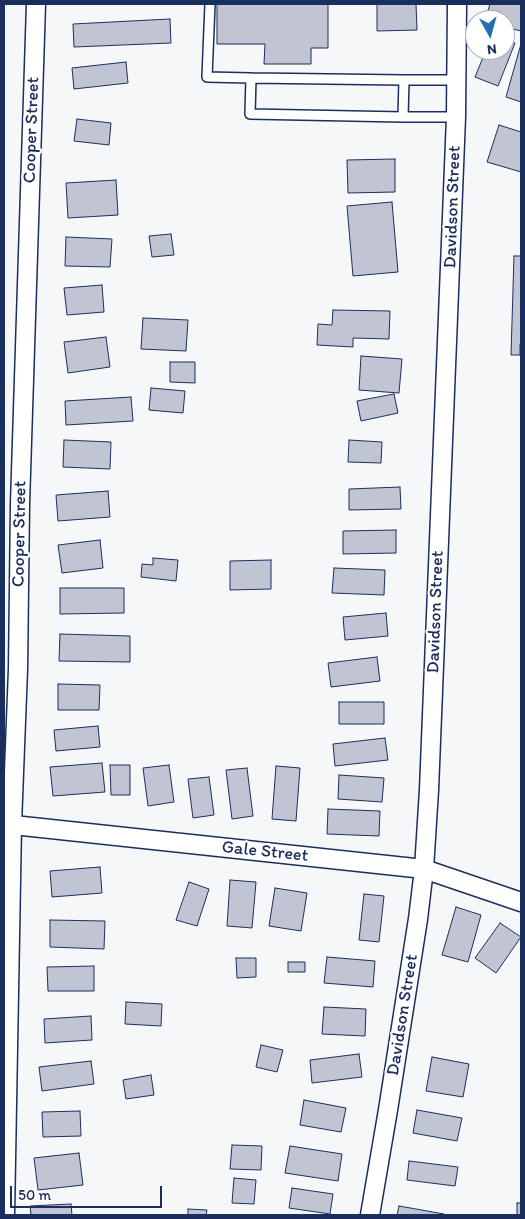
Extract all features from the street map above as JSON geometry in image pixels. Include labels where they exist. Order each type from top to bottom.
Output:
[{"type":"street","name":"Cooper Street","points":[[4,1215],[8,824],[18,669],[20,494],[36,4]]},
{"type":"street","name":"Davidson Street","points":[[370,1215],[399,1043],[424,869],[430,780],[456,117],[457,4]]},
{"type":"street","name":"Gale Street","points":[[8,824],[424,869],[521,902]]},
{"type":"lane","points":[[210,4],[207,77],[456,80]]},
{"type":"lane","points":[[251,78],[250,114],[456,117]]},
{"type":"lane","points":[[403,117],[404,80]]},
{"type":"building","points":[[217,4],[328,4],[328,48],[311,48],[311,64],[264,64],[265,44],[217,44]]},
{"type":"building","points":[[377,4],[416,4],[417,30],[377,31]]},
{"type":"building","points":[[490,4],[521,4],[521,31],[515,30],[515,10],[488,10]]},
{"type":"building","points":[[170,19],[171,43],[74,47],[73,24]]},
{"type":"building","points":[[521,44],[521,102],[506,97]]},
{"type":"building","points":[[482,60],[508,60],[498,86],[475,77]]},
{"type":"building","points":[[126,62],[128,83],[74,89],[72,68]]},
{"type":"building","points":[[77,119],[111,123],[109,145],[74,141]]},
{"type":"building","points":[[499,125],[521,132],[521,172],[487,162]]},
{"type":"building","points":[[395,159],[395,192],[348,193],[347,160]]},
{"type":"building","points":[[116,180],[118,215],[68,218],[66,183]]},
{"type":"building","points":[[392,202],[398,272],[353,276],[347,206]]},
{"type":"building","points":[[171,234],[174,255],[152,257],[149,236]]},
{"type":"building","points":[[66,237],[112,239],[110,267],[65,266]]},
{"type":"building","points":[[514,256],[521,256],[520,355],[511,355]]},
{"type":"building","points":[[102,285],[104,312],[67,315],[64,288]]},
{"type":"building","points":[[333,310],[390,311],[389,339],[353,338],[353,347],[317,345],[318,324],[332,325]]},
{"type":"building","points":[[143,318],[188,320],[186,351],[141,349]]},
{"type":"building","points":[[106,337],[110,367],[68,373],[64,342]]},
{"type":"building","points":[[361,356],[402,359],[399,393],[359,390]]},
{"type":"building","points":[[170,362],[195,362],[195,383],[170,382]]},
{"type":"building","points":[[151,388],[185,391],[183,413],[149,410]]},
{"type":"building","points":[[394,394],[398,413],[361,421],[357,401]]},
{"type":"building","points":[[131,397],[133,421],[66,425],[65,401]]},
{"type":"building","points":[[64,440],[111,442],[110,469],[63,467]]},
{"type":"building","points":[[349,440],[382,442],[381,463],[348,462]]},
{"type":"building","points":[[400,487],[401,509],[349,510],[349,489]]},
{"type":"building","points":[[108,491],[110,517],[58,521],[56,495]]},
{"type":"building","points":[[396,530],[396,553],[343,554],[343,531]]},
{"type":"building","points":[[100,540],[103,568],[62,573],[58,545]]},
{"type":"building","points":[[153,558],[178,560],[176,581],[141,577],[142,564],[153,565]]},
{"type":"building","points":[[271,560],[271,589],[230,590],[230,561]]},
{"type":"building","points":[[334,568],[385,570],[384,595],[332,593]]},
{"type":"building","points":[[60,588],[124,588],[124,613],[60,614]]},
{"type":"building","points":[[386,613],[388,636],[345,640],[343,617]]},
{"type":"building","points":[[60,634],[130,636],[130,662],[59,661]]},
{"type":"building","points":[[377,657],[380,681],[331,687],[328,663]]},
{"type":"building","points":[[58,684],[100,685],[99,710],[58,710]]},
{"type":"building","points":[[339,702],[384,702],[384,724],[339,724]]},
{"type":"building","points":[[98,726],[100,747],[56,751],[54,730]]},
{"type":"building","points":[[385,738],[388,760],[335,766],[333,744]]},
{"type":"building","points":[[102,763],[105,792],[53,796],[50,767]]},
{"type":"building","points":[[110,765],[130,765],[130,795],[111,795]]},
{"type":"building","points":[[169,765],[174,802],[148,806],[143,768]]},
{"type":"building","points":[[276,766],[300,768],[296,821],[272,819]]},
{"type":"building","points":[[247,768],[253,816],[232,819],[226,770]]},
{"type":"building","points":[[339,775],[384,778],[382,802],[338,799]]},
{"type":"building","points":[[209,777],[214,815],[193,818],[188,779]]},
{"type":"building","points":[[328,809],[380,811],[379,836],[327,834]]},
{"type":"building","points":[[100,867],[102,893],[52,897],[50,871]]},
{"type":"building","points":[[230,880],[256,882],[252,928],[227,926]]},
{"type":"building","points":[[189,882],[209,889],[197,926],[176,920]]},
{"type":"building","points":[[275,888],[307,893],[301,931],[269,926]]},
{"type":"building","points":[[364,894],[384,896],[379,942],[359,940]]},
{"type":"building","points":[[456,907],[481,915],[468,962],[442,955]]},
{"type":"building","points":[[50,920],[105,921],[104,949],[50,947]]},
{"type":"building","points":[[500,923],[521,937],[496,973],[475,958]]},
{"type":"building","points":[[327,957],[375,961],[373,987],[324,983]]},
{"type":"building","points":[[236,958],[256,958],[256,977],[237,978]]},
{"type":"building","points":[[288,962],[305,962],[305,972],[288,972]]},
{"type":"building","points":[[94,966],[94,991],[48,991],[47,967]]},
{"type":"building","points":[[126,1002],[162,1004],[161,1026],[125,1024]]},
{"type":"building","points":[[324,1007],[366,1009],[365,1036],[322,1034]]},
{"type":"building","points":[[91,1016],[92,1040],[45,1043],[44,1019]]},
{"type":"building","points":[[261,1045],[283,1050],[277,1072],[256,1067]]},
{"type":"building","points":[[359,1054],[362,1077],[312,1083],[310,1060]]},
{"type":"building","points":[[432,1057],[469,1064],[463,1097],[426,1091]]},
{"type":"building","points":[[91,1061],[94,1084],[42,1091],[39,1067]]},
{"type":"building","points":[[151,1075],[154,1095],[126,1099],[123,1080]]},
{"type":"building","points":[[304,1100],[346,1108],[341,1132],[300,1125]]},
{"type":"building","points":[[417,1110],[462,1118],[457,1141],[413,1133]]},
{"type":"building","points":[[80,1111],[81,1136],[43,1137],[42,1112]]},
{"type":"building","points":[[232,1145],[262,1146],[261,1170],[230,1169]]},
{"type":"building","points":[[290,1146],[342,1154],[338,1181],[285,1173]]},
{"type":"building","points":[[79,1153],[83,1185],[38,1190],[34,1158]]},
{"type":"building","points":[[409,1161],[458,1167],[455,1186],[407,1180]]},
{"type":"building","points":[[234,1178],[256,1180],[254,1204],[232,1203]]},
{"type":"building","points":[[292,1188],[333,1194],[330,1214],[289,1208]]},
{"type":"building","points":[[517,1203],[521,1203],[521,1215],[517,1215]]},
{"type":"building","points":[[71,1204],[72,1215],[31,1215],[30,1206]]},
{"type":"building","points":[[399,1206],[444,1214],[444,1215],[397,1215]]},
{"type":"building","points":[[188,1209],[207,1210],[206,1215],[188,1215]]}]
